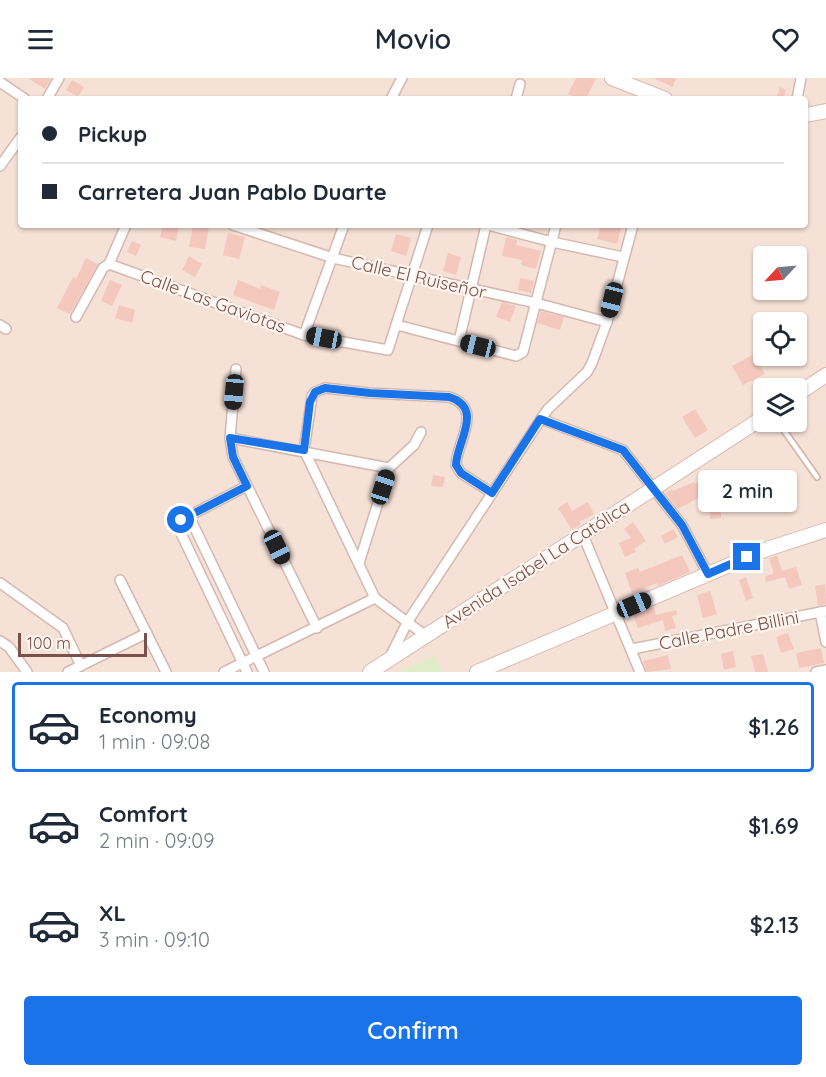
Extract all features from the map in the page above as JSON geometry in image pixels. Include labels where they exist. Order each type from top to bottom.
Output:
[{"type":"street","points":[[49,96],[59,78]]},
{"type":"street","points":[[393,96],[402,78]]},
{"type":"street","points":[[798,96],[801,78]]},
{"type":"street","points":[[619,79],[658,96]]},
{"type":"street","points":[[0,82],[21,96]]},
{"type":"street","points":[[517,96],[520,84]]},
{"type":"street","points":[[808,115],[826,111]]},
{"type":"street","points":[[0,166],[18,141]]},
{"type":"street","points":[[76,317],[103,268],[109,264],[125,228]]},
{"type":"street","name":"Calle El Ruiseñor","points":[[242,228],[333,258],[536,303],[607,322]]},
{"type":"street","points":[[304,334],[343,228]]},
{"type":"street","points":[[427,228],[397,325],[516,356],[520,355],[536,303],[555,228]]},
{"type":"street","points":[[459,341],[486,228]]},
{"type":"street","points":[[498,228],[623,257]]},
{"type":"street","points":[[388,660],[408,621],[540,419],[588,372],[607,322],[632,228]]},
{"type":"street","name":"Calle Las Gaviotas","points":[[109,264],[304,334],[388,350],[397,325]]},
{"type":"street","points":[[236,369],[230,438],[233,457],[317,628]]},
{"type":"street","points":[[807,388],[826,375]]},
{"type":"street","points":[[426,636],[375,598],[304,450],[310,402],[315,392],[319,389],[456,399],[462,405],[467,422],[456,460],[457,468],[492,493]]},
{"type":"street","points":[[540,419],[623,450],[682,525],[708,574]]},
{"type":"street","name":"Avenida Isabel La Católica","points":[[370,672],[753,424]]},
{"type":"street","points":[[359,563],[389,468],[414,446],[421,432]]},
{"type":"street","points":[[230,438],[304,450],[389,468]]},
{"type":"street","points":[[245,668],[178,525],[181,520],[247,486]]},
{"type":"street","points":[[189,516],[264,672]]},
{"type":"street","points":[[477,672],[767,549],[826,530]]},
{"type":"street","points":[[583,535],[617,612],[640,672]]},
{"type":"street","points":[[120,580],[166,672]]},
{"type":"street","points":[[0,583],[63,628],[81,666]]},
{"type":"street","points":[[224,672],[245,668],[257,657],[375,598]]},
{"type":"street","points":[[823,612],[826,642]]},
{"type":"street","name":"Calle Padre Billini","points":[[632,649],[823,612]]},
{"type":"street","points":[[68,672],[147,633]]},
{"type":"street","points":[[0,640],[9,647],[27,672]]},
{"type":"street","points":[[816,672],[826,670]]},
{"type":"lane","points":[[784,432],[817,477]]},
{"type":"shaded area","points":[[0,78],[826,78],[826,672],[0,672]]},
{"type":"green space","points":[[435,655],[442,672],[399,672]]},
{"type":"building","points":[[28,78],[51,78],[45,89]]},
{"type":"building","points":[[576,78],[596,78],[587,96],[568,94]]},
{"type":"building","points":[[653,78],[676,78],[673,87]]},
{"type":"building","points":[[72,80],[84,87],[79,96],[66,90]]},
{"type":"building","points":[[780,87],[786,90],[784,96],[777,96]]},
{"type":"building","points":[[162,228],[178,228],[176,241],[160,237]]},
{"type":"building","points":[[192,228],[209,228],[205,249],[189,247]]},
{"type":"building","points":[[600,228],[621,228],[617,244],[597,239]]},
{"type":"building","points":[[228,233],[245,237],[239,259],[223,255]]},
{"type":"building","points":[[396,234],[411,238],[406,256],[391,251]]},
{"type":"building","points":[[506,237],[517,240],[516,245],[541,251],[536,269],[521,265],[522,260],[502,256]]},
{"type":"building","points":[[132,241],[141,245],[136,256],[127,252]]},
{"type":"building","points":[[448,253],[461,257],[456,275],[443,271]]},
{"type":"building","points":[[189,256],[202,264],[195,277],[182,270]]},
{"type":"building","points":[[86,258],[98,264],[70,314],[57,308],[73,277],[76,279]]},
{"type":"building","points":[[520,278],[534,281],[531,293],[518,290]]},
{"type":"building","points":[[110,280],[122,285],[112,306],[101,301]]},
{"type":"building","points":[[238,280],[260,289],[261,285],[280,292],[274,310],[233,295]]},
{"type":"building","points":[[502,302],[516,306],[510,322],[496,317]]},
{"type":"building","points":[[119,305],[135,310],[132,323],[115,318]]},
{"type":"building","points":[[541,311],[564,317],[560,330],[537,323]]},
{"type":"building","points":[[753,355],[753,366],[761,366],[765,374],[743,385],[732,366]]},
{"type":"building","points":[[695,409],[708,430],[695,438],[682,417]]},
{"type":"building","points":[[433,475],[445,477],[443,487],[431,486]]},
{"type":"building","points":[[710,476],[716,488],[678,509],[666,493],[694,482],[695,484]]},
{"type":"building","points":[[567,502],[572,511],[588,502],[594,514],[579,522],[581,524],[572,530],[558,508]]},
{"type":"building","points":[[721,504],[721,518],[710,519],[709,505]]},
{"type":"building","points":[[633,522],[646,541],[634,549],[636,552],[625,557],[619,543],[631,538],[624,529]]},
{"type":"building","points":[[673,529],[678,537],[665,544],[661,536]]},
{"type":"building","points":[[682,555],[690,572],[658,586],[657,583],[632,593],[625,573],[638,568],[640,572]]},
{"type":"building","points":[[777,555],[782,571],[796,567],[802,585],[789,589],[785,577],[766,582],[765,576],[774,574],[769,558]]},
{"type":"building","points":[[746,577],[753,598],[746,601],[739,580]]},
{"type":"building","points":[[825,584],[826,604],[818,606],[815,586]]},
{"type":"building","points":[[710,591],[717,614],[703,618],[697,595]]},
{"type":"building","points":[[654,607],[656,615],[676,610],[677,615],[672,616],[676,628],[665,631],[663,620],[638,628],[633,615]]},
{"type":"building","points":[[788,633],[794,649],[781,653],[776,637]]},
{"type":"building","points":[[821,648],[824,663],[799,668],[796,653]]},
{"type":"building","points":[[733,651],[736,667],[724,670],[721,654]]},
{"type":"building","points":[[763,654],[768,672],[755,672],[751,656]]},
{"type":"building","points":[[668,655],[671,669],[647,672],[643,661]]},
{"type":"route","points":[[181,520],[247,486],[233,457],[230,438],[304,450],[312,396],[319,389],[325,388],[456,399],[466,412],[467,422],[456,460],[457,468],[492,493],[540,419],[623,450],[682,525],[708,574],[747,557]]}]
